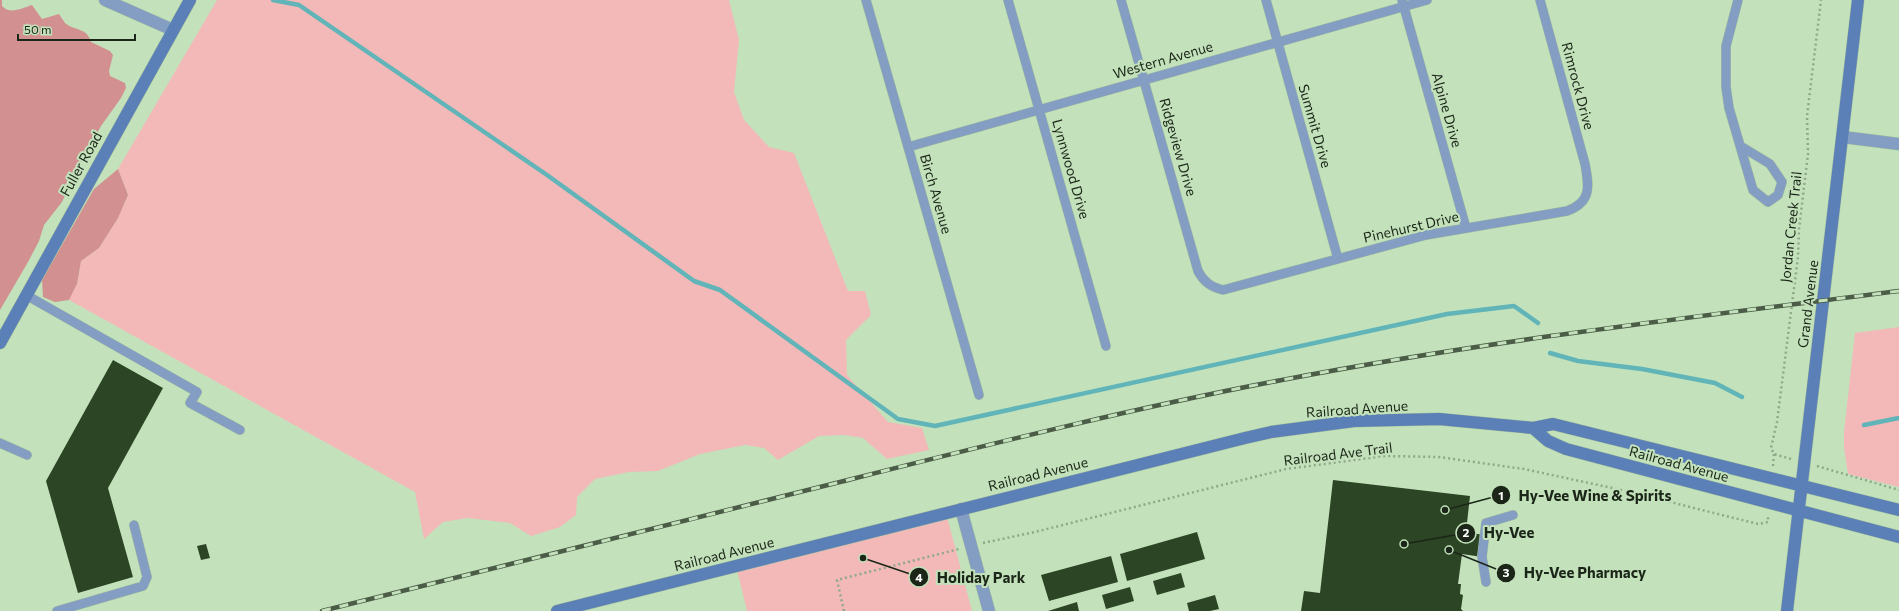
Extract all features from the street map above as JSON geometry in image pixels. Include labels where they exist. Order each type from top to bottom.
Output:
[{"type":"main road","name":"Fuller Road","points":[[0,343],[190,0]]},
{"type":"main road","name":"Grand Avenue","points":[[1787,611],[1800,511],[1858,0]]},
{"type":"main road","name":"Railroad Avenue","points":[[557,611],[1271,432],[1354,421],[1439,419],[1533,428],[1553,424],[1899,510]]},
{"type":"main road","name":"Railroad Avenue","points":[[1533,428],[1548,441],[1566,449],[1899,537]]},
{"type":"street","points":[[105,0],[173,30]]},
{"type":"street","points":[[1843,137],[1899,144]]},
{"type":"street","points":[[961,509],[989,611]]},
{"type":"lane","name":"Birch Avenue","points":[[866,0],[978,395]]},
{"type":"lane","name":"Lynnwood Drive","points":[[1008,0],[1106,346]]},
{"type":"lane","name":"Ridgeview Drive","points":[[1121,0],[1198,271],[1202,279],[1213,287],[1223,290]]},
{"type":"lane","name":"Summit Drive","points":[[1266,0],[1338,259]]},
{"type":"lane","name":"Western Avenue","points":[[908,147],[1277,42],[1403,3],[1427,0]]},
{"type":"lane","name":"Rimrock Drive","points":[[1540,0],[1588,180]]},
{"type":"lane","points":[[1738,0],[1726,46],[1726,88],[1730,108],[1753,190],[1768,202],[1778,195],[1782,182],[1770,164],[1742,147]]},
{"type":"lane","name":"Alpine Drive","points":[[1403,3],[1466,228]]},
{"type":"lane","name":"Pinehurst Drive","points":[[1223,290],[1426,235],[1567,211],[1575,208],[1583,201],[1588,191],[1588,180]]},
{"type":"lane","points":[[26,296],[197,392],[190,403],[240,430]]},
{"type":"lane","points":[[0,443],[27,455]]},
{"type":"lane","points":[[1486,582],[1482,557],[1486,523],[1513,515]]},
{"type":"lane","points":[[57,611],[143,586],[147,578],[134,525]]},
{"type":"path","name":"Jordan Creek Trail","points":[[1774,454],[1771,445],[1777,422],[1798,257],[1799,229],[1808,154],[1807,116],[1821,0]]},
{"type":"path","name":"Railroad Ave Trail","points":[[984,543],[1035,532],[1286,469],[1385,456],[1439,456],[1495,463],[1618,490],[1758,524],[1768,522]]},
{"type":"path","points":[[1829,469],[1899,490]]},
{"type":"path","points":[[844,611],[837,580],[962,548]]},
{"type":"shaded area","points":[[0,0],[2,0],[2,6],[9,10],[16,10],[32,5],[42,19],[59,14],[65,23],[87,34],[91,42],[110,51],[113,55],[109,71],[110,76],[125,83],[126,88],[121,98],[101,126],[77,170],[62,202],[44,225],[39,241],[0,310]]},
{"type":"shaded area","points":[[217,0],[729,0],[739,40],[734,92],[744,120],[769,147],[794,153],[848,291],[865,291],[871,315],[846,340],[847,375],[888,422],[922,428],[929,450],[887,459],[863,438],[844,435],[819,436],[778,460],[764,448],[745,445],[700,454],[658,471],[629,472],[595,479],[577,497],[576,515],[560,527],[531,536],[510,523],[468,518],[443,522],[424,539],[415,492],[69,300],[77,284],[81,261],[99,248],[118,218],[128,195],[118,169]]},
{"type":"shaded area","points":[[118,169],[128,195],[118,218],[99,248],[81,261],[77,284],[69,300],[55,302],[43,297],[42,280],[94,189]]},
{"type":"shaded area","points":[[1899,327],[1899,487],[1848,474],[1844,448],[1844,432],[1855,333]]},
{"type":"shaded area","points":[[946,513],[972,611],[747,611],[736,566]]},
{"type":"building","points":[[113,360],[163,388],[108,488],[133,577],[78,593],[46,481]]},
{"type":"building","points":[[1333,480],[1470,496],[1466,532],[1484,535],[1482,557],[1462,554],[1458,584],[1461,584],[1460,594],[1463,595],[1461,609],[1463,611],[1301,611],[1304,591],[1320,593]]},
{"type":"building","points":[[1197,532],[1205,559],[1127,581],[1120,554]]},
{"type":"building","points":[[206,544],[210,558],[201,560],[197,546]]},
{"type":"building","points":[[1111,556],[1118,582],[1049,601],[1041,575]]},
{"type":"building","points":[[1181,573],[1185,587],[1157,595],[1153,581]]},
{"type":"building","points":[[1130,587],[1134,601],[1106,609],[1102,595]]},
{"type":"building","points":[[1215,595],[1219,609],[1210,611],[1189,611],[1187,603]]},
{"type":"building","points":[[1077,602],[1079,611],[1048,611]]},
{"type":"waterway","points":[[273,0],[299,5],[547,175],[694,281],[720,290],[898,419],[935,426],[1447,314],[1514,306],[1538,323]]},
{"type":"waterway","points":[[1550,353],[1578,361],[1642,369],[1715,383],[1742,397]]},
{"type":"waterway","points":[[1864,425],[1899,418]]},
{"type":"railway","points":[[322,611],[1005,441],[1226,391],[1436,353],[1667,320],[1899,291]]},
{"type":"place","name":"Hy-Vee Wine & Spirits","points":[[1445,510]]},
{"type":"place","name":"Hy-Vee","points":[[1404,544]]},
{"type":"place","name":"Hy-Vee Pharmacy","points":[[1449,550]]},
{"type":"place","name":"Holiday Park","points":[[863,558]]}]
